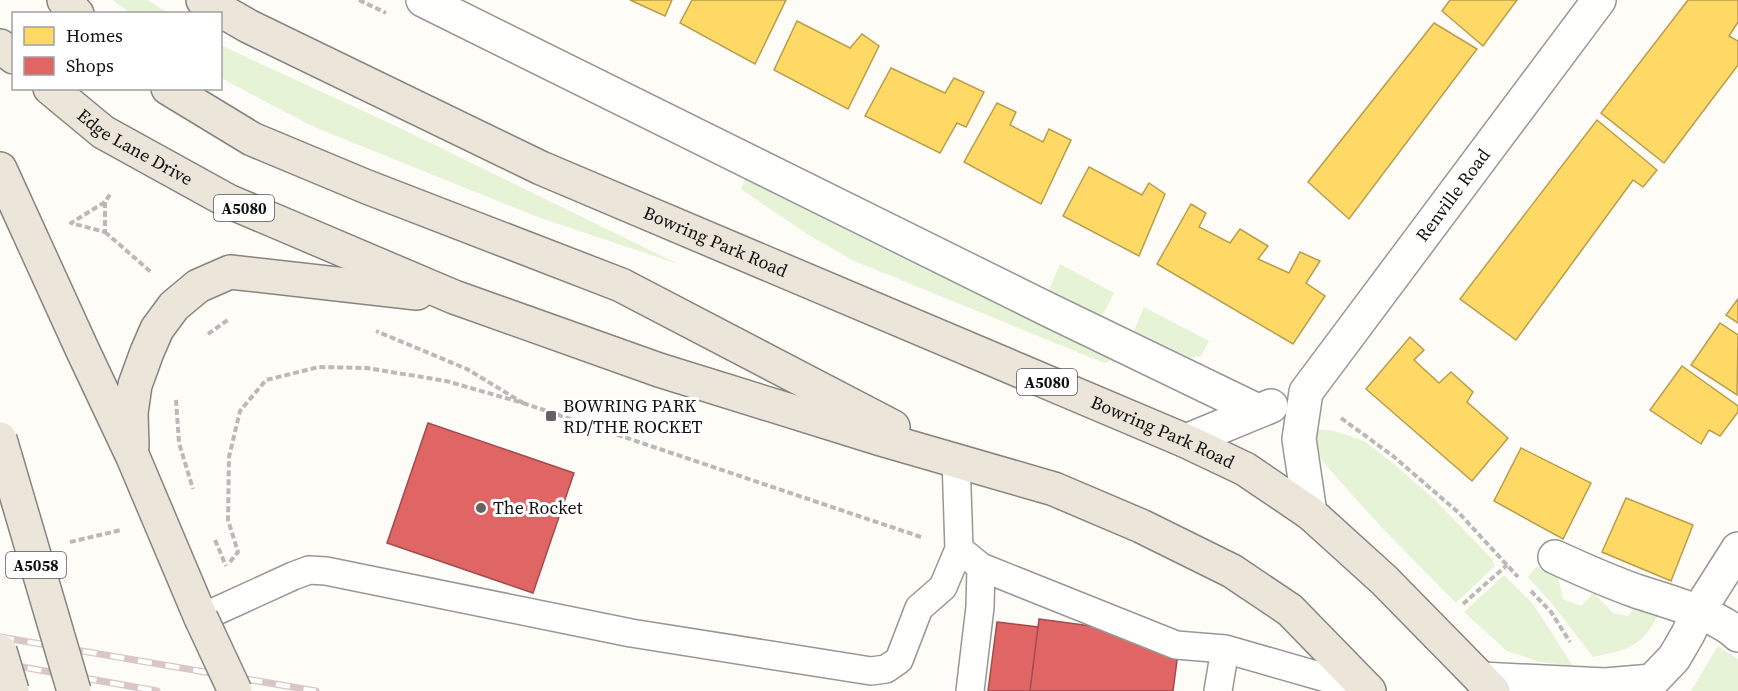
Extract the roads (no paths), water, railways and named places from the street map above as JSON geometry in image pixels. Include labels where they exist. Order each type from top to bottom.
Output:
[{"type":"highway","points":[[64,0],[75,12]]},
{"type":"highway","name":"Bowring Park Road","points":[[203,0],[248,27],[541,168],[1186,441],[1245,469],[1310,513],[1384,580],[1487,685]]},
{"type":"highway","points":[[0,46],[12,55]]},
{"type":"highway","name":"Edge Lane Drive","points":[[52,90],[103,132],[228,201],[454,297]]},
{"type":"highway","points":[[171,90],[252,139],[367,187],[621,285],[956,459]]},
{"type":"highway","points":[[0,169],[81,349],[133,457],[186,584],[235,691]]},
{"type":"highway","points":[[133,457],[131,413],[135,385],[147,352],[157,329],[174,306],[198,286],[230,272],[454,297]]},
{"type":"highway","name":"A5080","points":[[454,297],[659,370],[881,439],[1054,489],[1141,526],[1232,571],[1290,610],[1369,690]]},
{"type":"highway","name":"A5058","points":[[0,439],[74,691]]},
{"type":"highway","points":[[0,651],[12,691]]},
{"type":"street","points":[[423,0],[1258,411]]},
{"type":"street","name":"Renville Road","points":[[1310,513],[1299,439],[1306,392],[1599,0]]},
{"type":"street","points":[[1186,441],[1306,392]]},
{"type":"street","points":[[1487,685],[1651,686],[1674,658],[1698,612],[1738,549]]},
{"type":"street","points":[[1554,556],[1591,574],[1698,612],[1733,629],[1738,635]]},
{"type":"lane","points":[[201,618],[293,576],[309,570],[326,571],[631,633],[871,671],[886,669],[899,660],[919,609],[943,587],[959,549],[956,459]]},
{"type":"lane","points":[[959,549],[981,567],[1176,645],[1225,650],[1369,690]]},
{"type":"lane","points":[[970,691],[980,607],[981,567]]},
{"type":"lane","points":[[1218,691],[1225,650]]},
{"type":"railway","points":[[0,637],[316,691]]},
{"type":"railway","points":[[0,663],[157,691]]},
{"type":"place","name":"BOWRING PARK RD/THE ROCKET","points":[[551,416]]},
{"type":"place","name":"The Rocket","points":[[481,508]]}]
